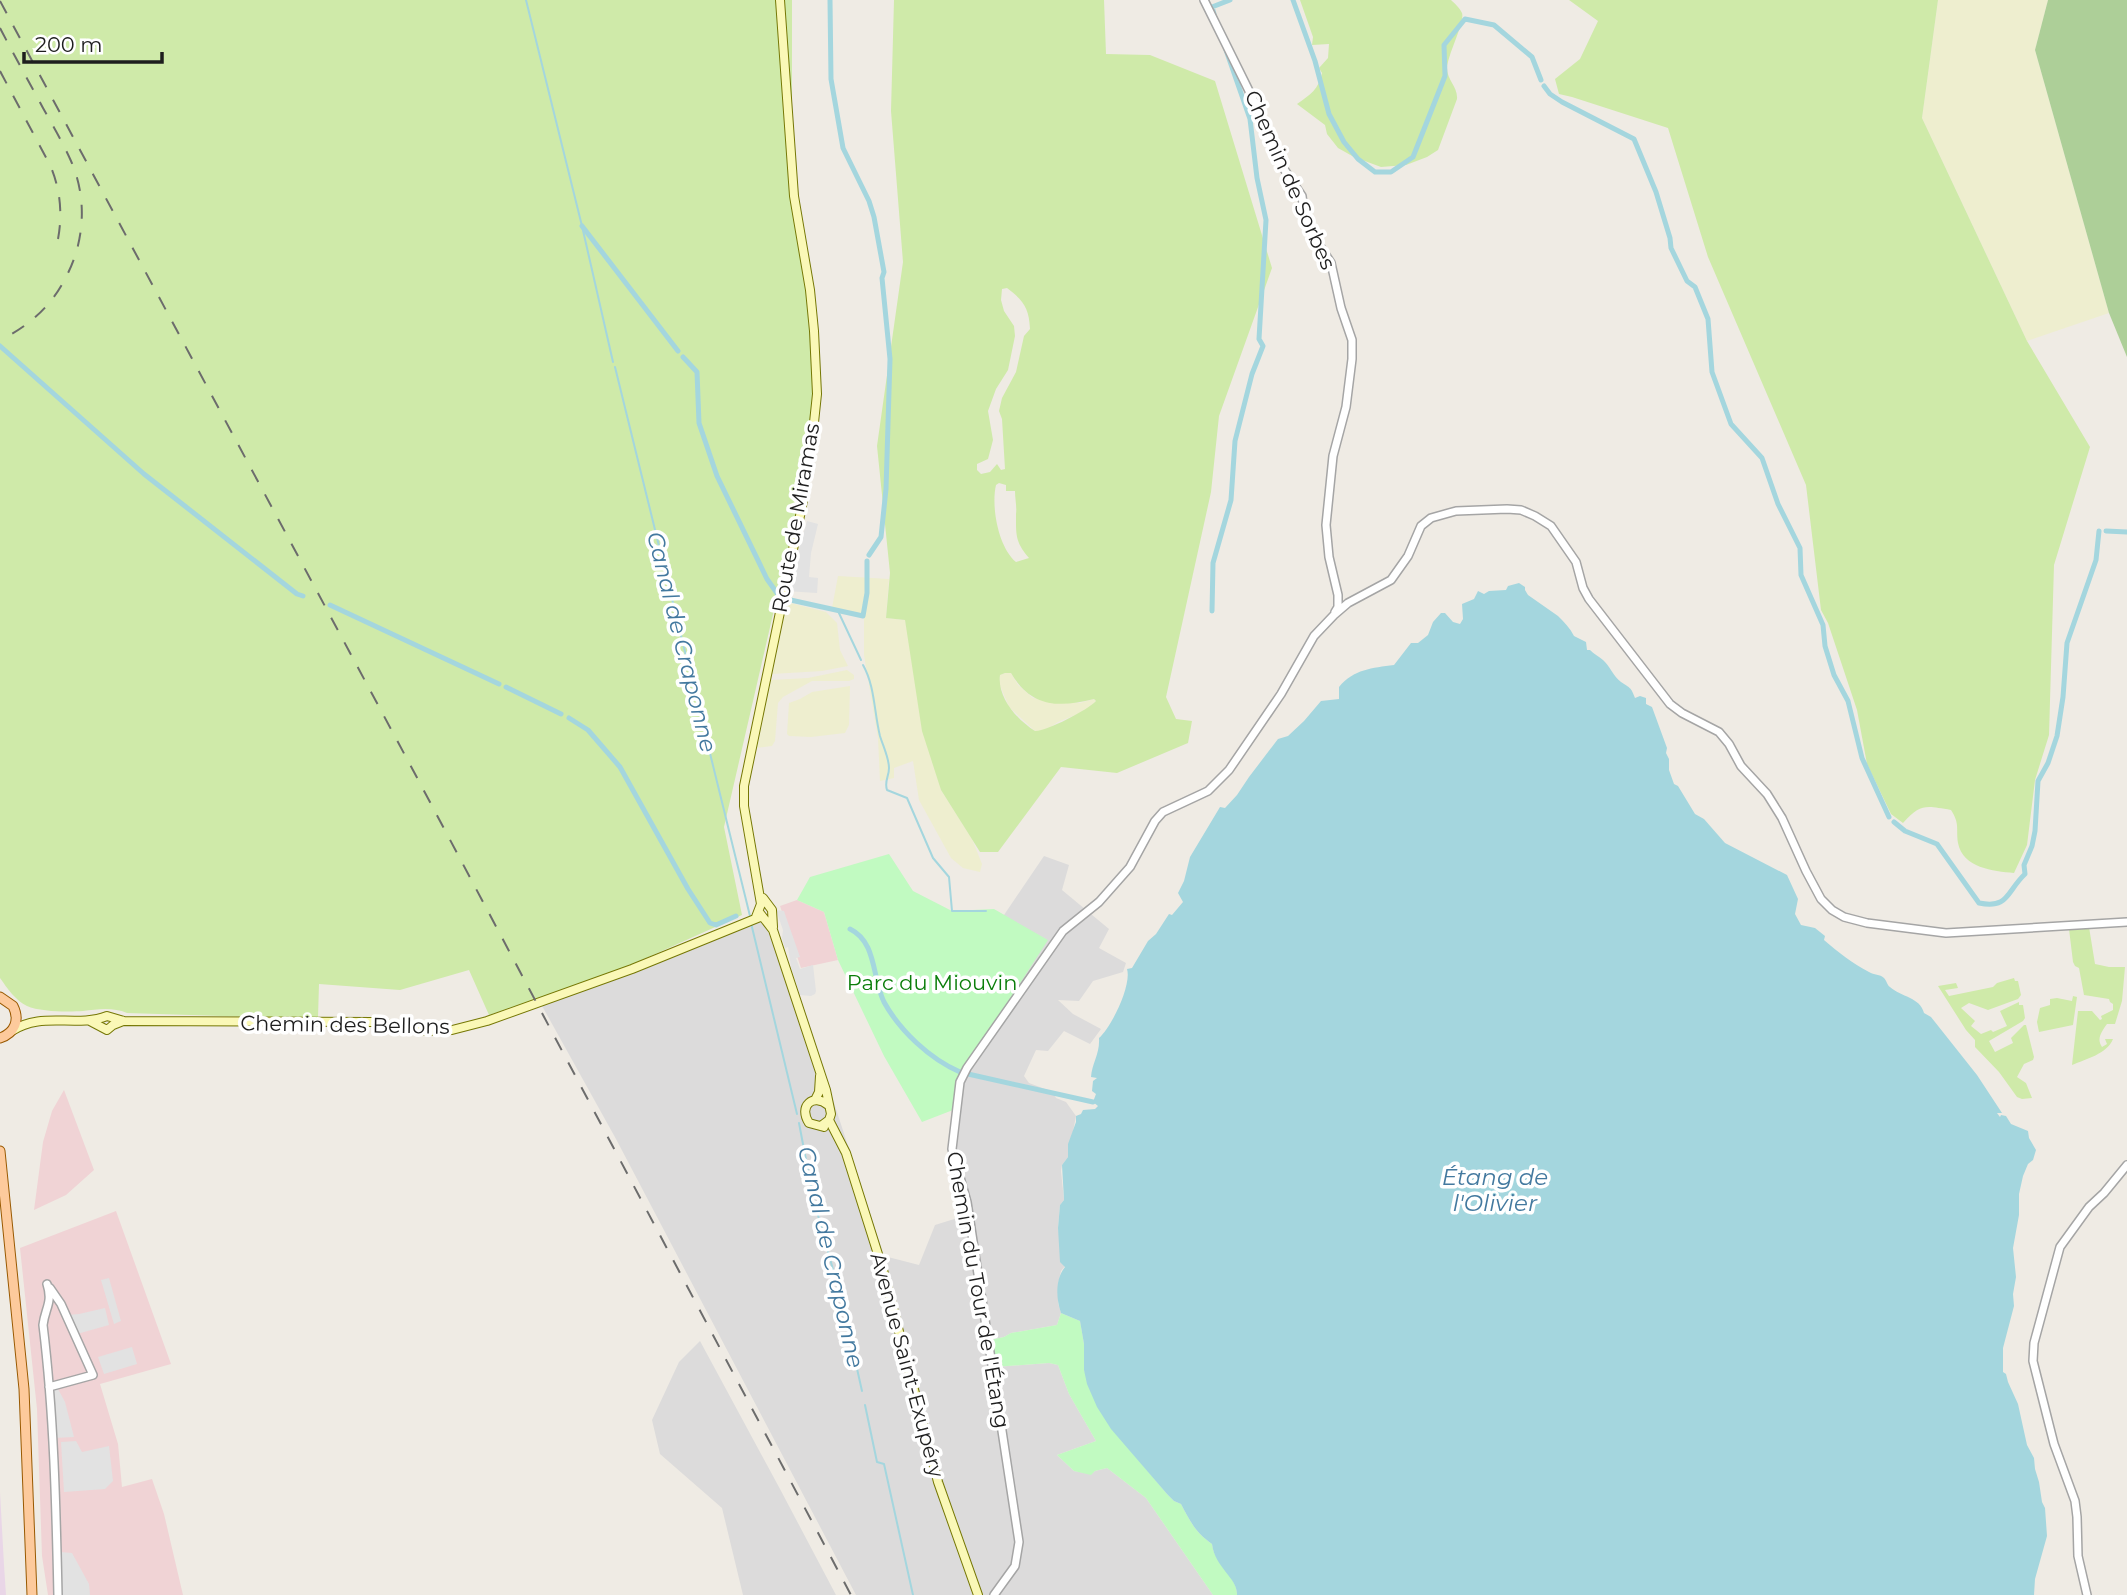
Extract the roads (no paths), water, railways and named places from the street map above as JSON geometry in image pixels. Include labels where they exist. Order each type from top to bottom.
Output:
[{"type":"main road","name":"Route de Miramas","points":[[763,913],[747,822],[744,786],[803,506],[817,394],[810,290],[794,189],[780,0]]},
{"type":"main road","points":[[763,913],[773,930],[826,1090],[831,1114],[830,1120],[821,1126]]},
{"type":"main road","name":"Chemin des Bellons","points":[[38,1020],[100,1022],[104,1016],[112,1022],[374,1022],[426,1031],[452,1030],[487,1021],[632,969],[689,947],[763,913]]},
{"type":"main road","points":[[0,997],[9,1002],[24,1018],[38,1020]]},
{"type":"main road","points":[[0,1047],[17,1019],[16,1011]]},
{"type":"main road","points":[[7,1034],[25,1023],[38,1020]]},
{"type":"main road","points":[[820,1072],[815,1100],[807,1106],[805,1115],[809,1123],[837,1135]]},
{"type":"main road","points":[[815,1100],[828,1105]]},
{"type":"main road","name":"Avenue Saint-Exupéry","points":[[830,1120],[846,1153],[890,1292],[941,1491],[978,1595]]},
{"type":"main road","points":[[0,1151],[24,1389],[32,1595]]},
{"type":"main road","points":[[28,1485],[34,1514],[37,1595]]},
{"type":"street","name":"Chemin de Sorbes","points":[[1204,0],[1282,166],[1302,196],[1310,229],[1331,263],[1341,308],[1352,340],[1346,407],[1333,456],[1326,525],[1329,557],[1338,595],[1338,607],[1334,615]]},
{"type":"street","name":"Chemin du Tour de l'Étang","points":[[994,1595],[1016,1566],[1019,1542],[967,1202],[952,1149],[960,1082],[967,1068],[1063,931],[1114,887],[1130,867],[1155,821],[1163,813],[1208,791],[1229,770],[1274,705],[1314,636],[1348,604],[1391,580],[1408,556],[1421,526],[1431,518],[1456,510],[1521,510],[1550,526],[1576,562],[1589,599],[1665,698],[1682,713],[1719,732],[1729,744],[1741,765],[1767,794],[1782,818],[1821,899],[1844,917],[1867,923],[1946,933],[2127,922]]},
{"type":"street","points":[[2087,1595],[2078,1556],[2074,1501],[2054,1444],[2033,1361],[2034,1343],[2060,1247],[2089,1207],[2127,1165]]},
{"type":"street","points":[[49,1387],[93,1375],[57,1297],[47,1284],[51,1301],[43,1325],[49,1387],[58,1595]]},
{"type":"street","points":[[46,1311],[58,1309],[65,1313]]},
{"type":"water","name":"Étang de l'Olivier","points":[[1519,583],[1525,587],[1528,595],[1558,616],[1574,636],[1586,642],[1587,650],[1605,662],[1635,698],[1646,698],[1646,704],[1652,707],[1667,748],[1669,770],[1674,784],[1678,786],[1695,814],[1704,819],[1725,843],[1787,875],[1798,899],[1795,914],[1801,925],[1815,928],[1825,936],[1824,940],[1846,958],[1882,977],[1894,990],[1919,1004],[1977,1075],[2002,1113],[1997,1113],[2000,1117],[2006,1116],[2011,1124],[2028,1131],[2036,1150],[2023,1176],[2019,1194],[2019,1215],[2013,1248],[2016,1277],[2014,1306],[2003,1348],[2003,1372],[2018,1404],[2045,1508],[2047,1536],[2035,1579],[2034,1595],[1237,1595],[1234,1583],[1217,1560],[1212,1544],[1197,1531],[1181,1504],[1167,1494],[1111,1429],[1097,1407],[1084,1370],[1084,1344],[1080,1321],[1061,1313],[1058,1302],[1058,1283],[1065,1267],[1060,1262],[1058,1228],[1060,1205],[1064,1200],[1062,1165],[1068,1157],[1068,1144],[1076,1116],[1083,1110],[1095,1109],[1098,1106],[1093,1102],[1096,1094],[1092,1091],[1093,1081],[1097,1078],[1091,1077],[1099,1038],[1124,995],[1127,969],[1132,968],[1148,941],[1169,914],[1172,915],[1183,902],[1178,893],[1190,857],[1220,807],[1225,808],[1237,795],[1278,739],[1288,736],[1321,701],[1339,699],[1339,687],[1351,676],[1364,670],[1394,665],[1411,643],[1418,643],[1428,635],[1433,622],[1441,613],[1460,624],[1463,619],[1462,604],[1474,599],[1478,591],[1484,594],[1506,590],[1508,586]]},
{"type":"waterway","name":"Canal de Craponne","points":[[526,0],[613,362]]},
{"type":"waterway","points":[[830,0],[831,79],[843,148],[869,201],[884,272],[882,278],[890,359],[886,489],[881,537],[869,555]]},
{"type":"waterway","points":[[1214,14],[1212,7],[1230,0]]},
{"type":"waterway","points":[[1293,0],[1315,61],[1329,114],[1344,142],[1358,159],[1375,172],[1391,172],[1413,157],[1445,76],[1444,45],[1465,19],[1494,25],[1532,57],[1541,80]]},
{"type":"waterway","points":[[1212,611],[1213,563],[1231,500],[1235,441],[1252,374],[1263,346],[1259,339],[1266,220],[1257,178],[1250,119],[1226,50]]},
{"type":"waterway","points":[[1544,86],[1562,102],[1634,139],[1656,192],[1671,248],[1687,281],[1695,287],[1708,319],[1712,372],[1731,424],[1762,458],[1778,504],[1800,548],[1801,575],[1823,625],[1825,646],[1834,675],[1848,701],[1862,758],[1889,817]]},
{"type":"waterway","points":[[582,226],[678,351]]},
{"type":"waterway","points":[[0,346],[144,474],[303,596]]},
{"type":"waterway","points":[[683,357],[697,372],[699,423],[717,476],[767,579],[779,596]]},
{"type":"waterway","name":"Canal de Craponne","points":[[615,367],[750,916]]},
{"type":"waterway","points":[[1894,822],[1905,831],[1937,844],[1979,903],[1996,904],[2002,901],[2025,874],[2024,865],[2035,831],[2038,781],[2048,763],[2057,736],[2067,643],[2096,560],[2099,531]]},
{"type":"waterway","points":[[2106,531],[2127,532]]},
{"type":"waterway","points":[[786,599],[863,616],[867,593],[867,561]]},
{"type":"waterway","points":[[330,605],[499,684]]},
{"type":"waterway","points":[[838,611],[861,660]]},
{"type":"waterway","points":[[863,665],[870,682],[880,736],[888,760],[887,790],[907,798],[933,858],[949,877],[952,911],[986,911]]},
{"type":"waterway","points":[[506,687],[561,714]]},
{"type":"waterway","points":[[569,718],[588,730],[620,767],[710,923],[716,925],[736,916]]},
{"type":"waterway","name":"Canal de Craponne","points":[[751,923],[797,1114]]},
{"type":"waterway","points":[[850,929],[865,943],[873,961],[880,993],[898,1023],[927,1052],[960,1072]]},
{"type":"waterway","points":[[968,1074],[1093,1102]]},
{"type":"waterway","name":"Canal de Craponne","points":[[799,1123],[813,1197],[843,1306],[862,1391]]},
{"type":"waterway","name":"Canal de Craponne","points":[[865,1405],[877,1462],[884,1464],[913,1595]]},
{"type":"railway","points":[[0,1],[414,772],[851,1595]]},
{"type":"railway","points":[[0,28],[68,154],[80,189],[82,204],[77,247],[62,285],[42,310],[8,336]]},
{"type":"railway","points":[[0,71],[54,174],[60,204],[57,244]]},
{"type":"park label","name":"Parc du Miouvin","points":[[932,983]]}]
